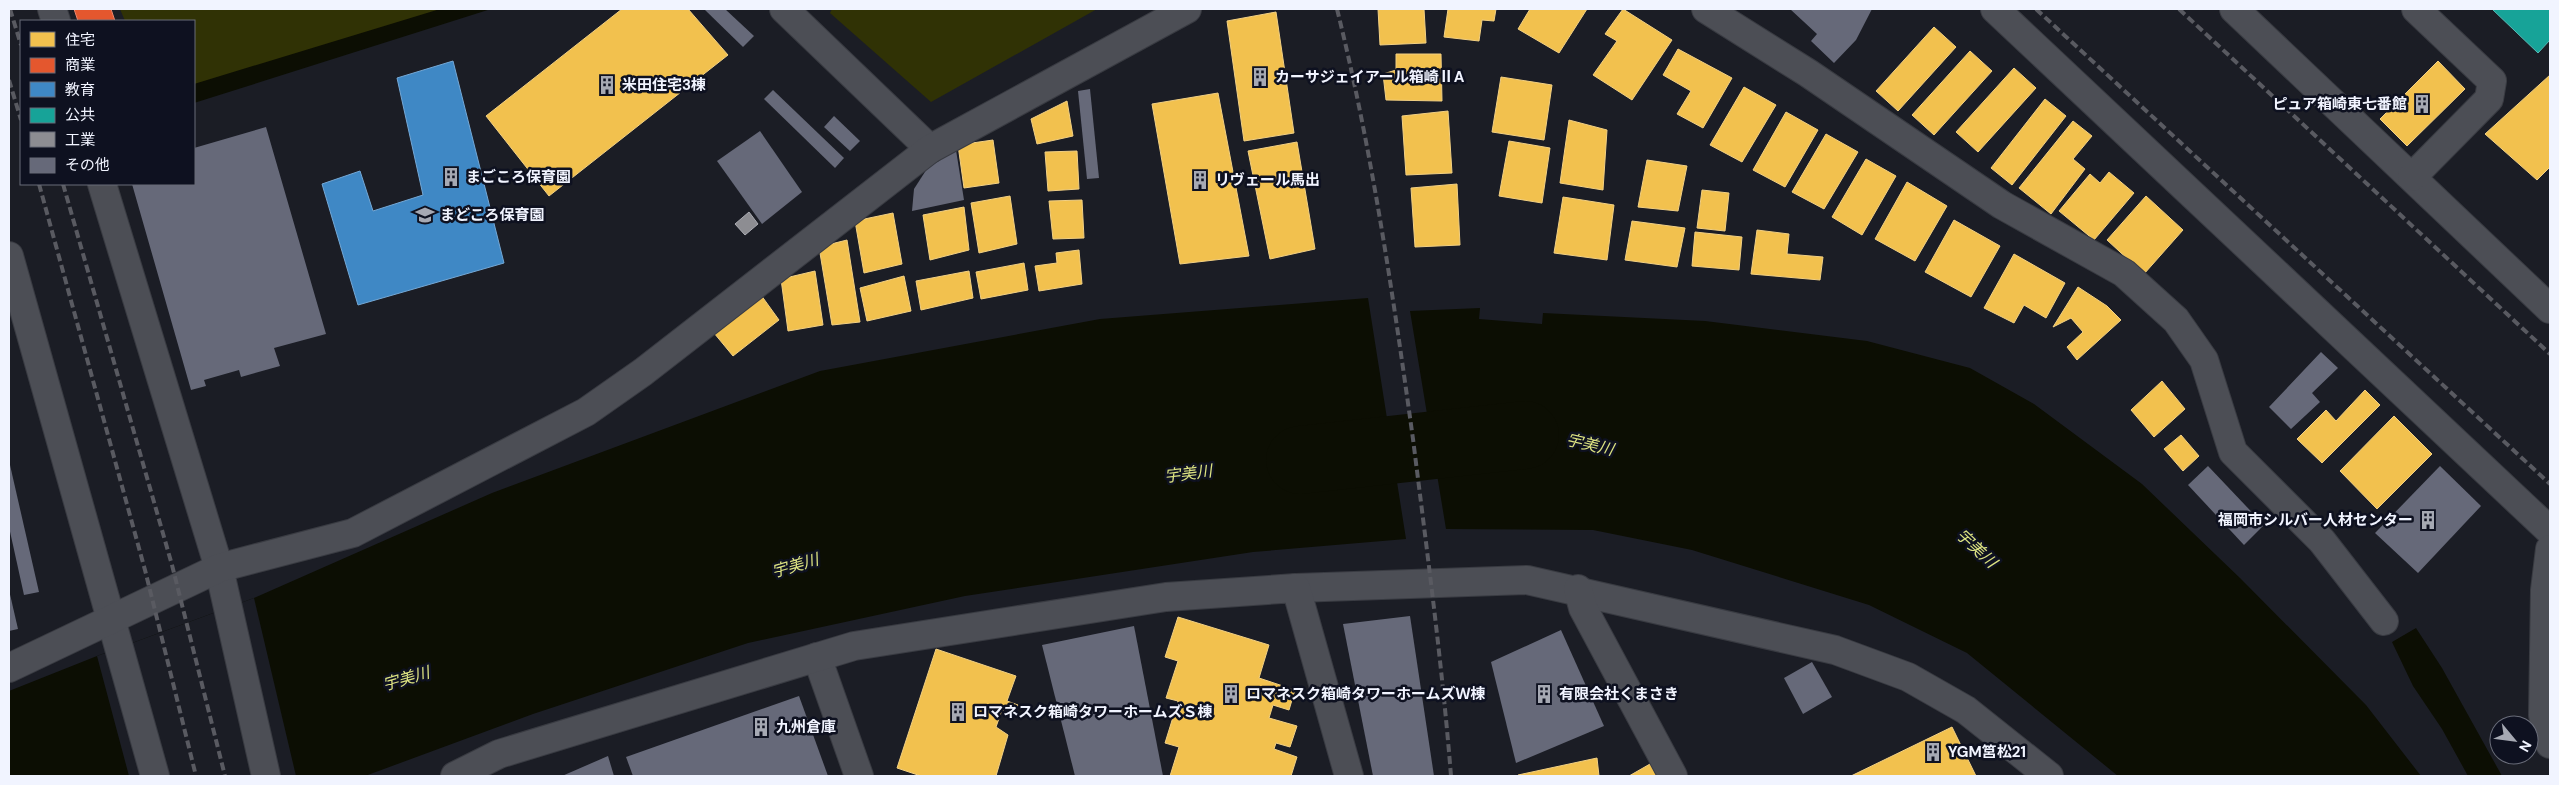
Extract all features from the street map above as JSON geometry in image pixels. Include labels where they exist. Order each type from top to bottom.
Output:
[{"type":"street","points":[[784,9],[930,149]]},
{"type":"street","points":[[9,668],[114,632],[219,568],[354,533],[586,412],[643,372],[930,149],[1187,9]]},
{"type":"street","points":[[1706,9],[1808,73],[2002,204],[2124,273],[2176,320],[2204,360],[2233,452],[2322,541],[2384,621]]},
{"type":"street","points":[[1995,9],[2550,532]]},
{"type":"street","points":[[2234,9],[2550,309]]},
{"type":"street","points":[[2412,177],[2489,99],[2492,81],[2416,9]]},
{"type":"street","points":[[102,185],[219,568],[266,776]]},
{"type":"street","points":[[9,256],[155,776]]},
{"type":"street","points":[[2550,549],[2545,590],[2543,715],[2550,744]]},
{"type":"street","points":[[455,776],[499,754],[854,646],[1166,597],[1296,588],[1527,580],[1578,589],[1835,650],[1908,678],[1966,710],[2049,776]]},
{"type":"street","points":[[1296,588],[1349,776]]},
{"type":"street","points":[[1578,589],[1583,608],[1674,776]]},
{"type":"street","points":[[818,657],[860,776]]},
{"type":"shaded area","points":[[120,9],[448,9],[195,96],[195,20],[125,20]]},
{"type":"shaded area","points":[[832,9],[1097,9],[931,102],[830,13]]},
{"type":"water","points":[[440,9],[491,9],[195,103],[195,84]]},
{"type":"water","points":[[1368,298],[1406,539],[1253,552],[965,596],[748,643],[533,714],[365,776],[9,776],[9,691],[254,598],[492,493],[820,371],[1100,319]]},
{"type":"water","points":[[1480,308],[1479,319],[1542,324],[1543,313],[1705,321],[1867,341],[1970,368],[2034,404],[2142,484],[2240,578],[2366,705],[2421,776],[2118,776],[1967,653],[1869,605],[1692,550],[1593,530],[1446,529],[1410,311]]},
{"type":"water","points":[[2416,628],[2442,668],[2489,753],[2489,765],[2496,765],[2502,776],[2468,776],[2442,729],[2413,686],[2392,642]]},
{"type":"pier","points":[[254,598],[296,776],[129,776],[97,656]]},
{"type":"building: 住宅","name":"米田住宅3棟","points":[[622,9],[688,9],[728,55],[549,196],[486,116]]},
{"type":"building: 住宅","points":[[1378,9],[1424,9],[1426,43],[1380,45]]},
{"type":"building: 住宅","points":[[1448,9],[1496,9],[1494,21],[1482,20],[1479,41],[1444,37]]},
{"type":"building: 住宅","points":[[1530,9],[1587,9],[1559,53],[1518,29]]},
{"type":"building: 住宅","points":[[1623,9],[1672,40],[1632,100],[1593,75],[1617,41],[1605,34]]},
{"type":"building: 住宅","name":"カーサジェイアール箱崎ⅡA","points":[[1276,12],[1294,133],[1244,141],[1227,21]]},
{"type":"building: 住宅","points":[[1934,27],[1956,47],[1898,111],[1876,91]]},
{"type":"building: 住宅","points":[[1678,49],[1732,78],[1703,128],[1677,114],[1691,91],[1663,75]]},
{"type":"building: 住宅","points":[[1970,51],[1992,71],[1934,135],[1912,115]]},
{"type":"building: 住宅","points":[[1396,54],[1441,54],[1442,101],[1386,100],[1383,74],[1396,70]]},
{"type":"building: 住宅","name":"ピュア箱崎東七番館","points":[[2438,61],[2465,89],[2407,146],[2380,119]]},
{"type":"building: 住宅","points":[[2014,68],[2036,88],[1978,152],[1956,132]]},
{"type":"building: 住宅","points":[[2550,75],[2550,167],[2537,180],[2485,134]]},
{"type":"building: 住宅","points":[[1501,77],[1552,85],[1544,140],[1492,132]]},
{"type":"building: 住宅","points":[[1744,87],[1776,105],[1742,162],[1710,145]]},
{"type":"building: 住宅","name":"リヴェール馬出","points":[[1218,93],[1249,256],[1180,264],[1152,104]]},
{"type":"building: 住宅","points":[[2045,99],[2066,116],[2012,185],[1991,168]]},
{"type":"building: 住宅","points":[[1067,101],[1073,136],[1037,144],[1031,119]]},
{"type":"building: 住宅","points":[[1448,111],[1452,173],[1406,175],[1402,116]]},
{"type":"building: 住宅","points":[[1786,112],[1818,130],[1785,187],[1753,170]]},
{"type":"building: 住宅","points":[[1569,120],[1607,130],[1603,190],[1560,183]]},
{"type":"building: 住宅","points":[[2073,121],[2092,136],[2073,159],[2085,169],[2051,214],[2019,188]]},
{"type":"building: 住宅","points":[[1826,134],[1858,152],[1824,209],[1792,192]]},
{"type":"building: 住宅","points":[[993,140],[999,183],[964,188],[958,145]]},
{"type":"building: 住宅","points":[[1509,141],[1550,148],[1542,203],[1499,196]]},
{"type":"building: 住宅","points":[[1297,142],[1315,249],[1270,259],[1248,151]]},
{"type":"building: 住宅","points":[[1077,151],[1079,189],[1048,191],[1045,152]]},
{"type":"building: 住宅","points":[[1866,159],[1896,176],[1862,235],[1832,217]]},
{"type":"building: 住宅","points":[[1647,160],[1687,166],[1678,211],[1638,207]]},
{"type":"building: 住宅","points":[[2109,172],[2134,193],[2094,240],[2059,211],[2090,174],[2100,183]]},
{"type":"building: 住宅","points":[[1907,182],[1947,206],[1915,261],[1875,239]]},
{"type":"building: 住宅","points":[[1457,184],[1460,245],[1415,247],[1411,188]]},
{"type":"building: 住宅","points":[[1702,190],[1729,193],[1725,231],[1697,228]]},
{"type":"building: 住宅","points":[[1010,196],[1017,244],[979,253],[971,203]]},
{"type":"building: 住宅","points":[[2146,196],[2183,230],[2144,274],[2107,240]]},
{"type":"building: 住宅","points":[[1563,197],[1614,205],[1607,260],[1554,253]]},
{"type":"building: 住宅","points":[[1082,200],[1084,238],[1053,239],[1049,201]]},
{"type":"building: 住宅","points":[[964,207],[969,250],[930,260],[923,215]]},
{"type":"building: 住宅","points":[[893,213],[902,264],[864,273],[855,221]]},
{"type":"building: 住宅","points":[[1954,220],[2000,246],[1971,297],[1925,272]]},
{"type":"building: 住宅","points":[[1632,221],[1685,228],[1677,267],[1625,260]]},
{"type":"building: 住宅","points":[[1757,230],[1789,234],[1787,254],[1823,257],[1820,280],[1751,274]]},
{"type":"building: 住宅","points":[[1695,232],[1742,237],[1739,270],[1692,266]]},
{"type":"building: 住宅","points":[[847,240],[860,322],[832,325],[819,247]]},
{"type":"building: 住宅","points":[[1079,250],[1082,284],[1039,291],[1035,266],[1057,263],[1056,253]]},
{"type":"building: 住宅","points":[[2014,254],[2065,283],[2046,318],[2024,305],[2014,323],[1984,308]]},
{"type":"building: 住宅","points":[[1024,263],[1028,290],[981,299],[976,272]]},
{"type":"building: 住宅","points":[[815,271],[823,325],[788,331],[781,279]]},
{"type":"building: 住宅","points":[[969,271],[973,298],[921,310],[916,281]]},
{"type":"building: 住宅","points":[[904,276],[911,311],[867,321],[860,288]]},
{"type":"building: 住宅","points":[[2078,287],[2107,306],[2121,320],[2077,360],[2067,347],[2083,332],[2071,318],[2053,327]]},
{"type":"building: 住宅","points":[[761,295],[779,320],[733,356],[714,333]]},
{"type":"building: 住宅","points":[[2162,381],[2185,409],[2154,437],[2131,410]]},
{"type":"building: 住宅","points":[[2365,390],[2380,405],[2322,463],[2297,439],[2326,410],[2336,421]]},
{"type":"building: 住宅","points":[[2394,416],[2432,454],[2377,509],[2340,471]]},
{"type":"building: 住宅","points":[[2181,435],[2199,456],[2183,471],[2164,449]]},
{"type":"building: 住宅","name":"ロマネスク箱崎タワーホームズＷ棟","points":[[1178,617],[1269,645],[1259,678],[1295,690],[1289,710],[1273,705],[1269,718],[1297,726],[1290,747],[1276,743],[1274,749],[1297,757],[1291,776],[1170,776],[1179,747],[1165,743],[1178,701],[1166,698],[1178,661],[1165,657]]},
{"type":"building: 住宅","name":"ロマネスク箱崎タワーホームズＳ棟","points":[[936,649],[1016,676],[1007,701],[1018,705],[1015,714],[1002,710],[996,727],[1008,735],[996,776],[921,776],[897,768]]},
{"type":"building: 住宅","name":"YGM筥松21","points":[[1952,727],[1976,776],[1851,776]]},
{"type":"building: 住宅","points":[[1597,758],[1599,776],[1518,776],[1518,775]]},
{"type":"building: 住宅","points":[[1650,764],[1657,776],[1629,776]]},
{"type":"building: 商業","points":[[74,9],[111,9],[115,20],[78,20]]},
{"type":"building: 教育","name":"まごころ保育園","points":[[453,61],[504,263],[358,305],[322,184],[360,171],[373,211],[423,195],[397,78]]},
{"type":"building: 公共","points":[[2492,9],[2550,9],[2550,40],[2538,53]]},
{"type":"building: 工業","points":[[749,212],[758,224],[745,235],[735,224]]},
{"type":"building: その他","points":[[704,9],[725,9],[754,36],[743,47]]},
{"type":"building: その他","points":[[1790,9],[1872,9],[1856,40],[1834,63],[1811,41],[1817,34]]},
{"type":"building: その他","points":[[1090,89],[1099,178],[1087,179],[1078,91]]},
{"type":"building: その他","points":[[773,90],[844,158],[835,168],[764,99]]},
{"type":"building: その他","points":[[834,116],[860,141],[850,151],[824,127]]},
{"type":"building: その他","points":[[266,127],[326,334],[274,348],[280,366],[241,377],[239,370],[204,380],[206,386],[191,390],[132,185],[195,185],[195,148]]},
{"type":"building: その他","points":[[760,131],[802,192],[762,224],[717,161]]},
{"type":"building: その他","points":[[956,150],[964,200],[912,211],[914,189],[930,164]]},
{"type":"building: その他","points":[[2321,352],[2338,368],[2312,393],[2320,402],[2291,429],[2269,407]]},
{"type":"building: その他","points":[[10,465],[39,592],[24,595],[9,527]]},
{"type":"building: その他","points":[[2208,466],[2264,525],[2244,545],[2188,485]]},
{"type":"building: その他","name":"福岡市シルバー人材センター","points":[[2440,466],[2481,506],[2418,573],[2375,533]]},
{"type":"building: その他","points":[[9,590],[18,629],[9,631]]},
{"type":"building: その他","points":[[1410,616],[1434,776],[1373,776],[1343,624]]},
{"type":"building: その他","points":[[1134,626],[1163,776],[1075,776],[1042,645]]},
{"type":"building: その他","name":"有限会社くまさき","points":[[1561,630],[1604,726],[1516,763],[1491,662]]},
{"type":"building: その他","points":[[1812,662],[1832,697],[1803,714],[1784,678]]},
{"type":"building: その他","name":"九州倉庫","points":[[799,696],[828,776],[633,776],[626,757]]},
{"type":"building: その他","points":[[608,756],[614,776],[562,776]]},
{"type":"waterway","name":"宇美川","points":[[1300,460],[1525,435]]},
{"type":"railway","points":[[10,9],[20,42]]},
{"type":"railway","points":[[1337,9],[1361,115],[1398,331],[1434,607],[1451,776]]},
{"type":"railway","points":[[2036,9],[2550,484]]},
{"type":"railway","points":[[2179,9],[2550,354]]},
{"type":"railway","points":[[9,80],[20,117]]},
{"type":"railway","points":[[39,185],[145,570],[196,776]]},
{"type":"railway","points":[[63,185],[172,565],[225,776]]},
{"type":"place","name":"カーサジェイアール箱崎ⅡA","points":[[1260,77]]},
{"type":"place","name":"米田住宅3棟","points":[[607,85]]},
{"type":"place","name":"ピュア箱崎東七番館","points":[[2422,104]]},
{"type":"place","name":"まごころ保育園","points":[[451,177]]},
{"type":"place","name":"リヴェール馬出","points":[[1200,180]]},
{"type":"place","name":"まどころ保育園","points":[[425,215]]},
{"type":"place","name":"福岡市シルバー人材センター","points":[[2428,520]]},
{"type":"place","name":"ロマネスク箱崎タワーホームズＷ棟","points":[[1231,694]]},
{"type":"place","name":"有限会社くまさき","points":[[1544,694]]},
{"type":"place","name":"ロマネスク箱崎タワーホームズＳ棟","points":[[958,712]]},
{"type":"place","name":"九州倉庫","points":[[761,727]]},
{"type":"place","name":"YGM筥松21","points":[[1933,752]]}]
